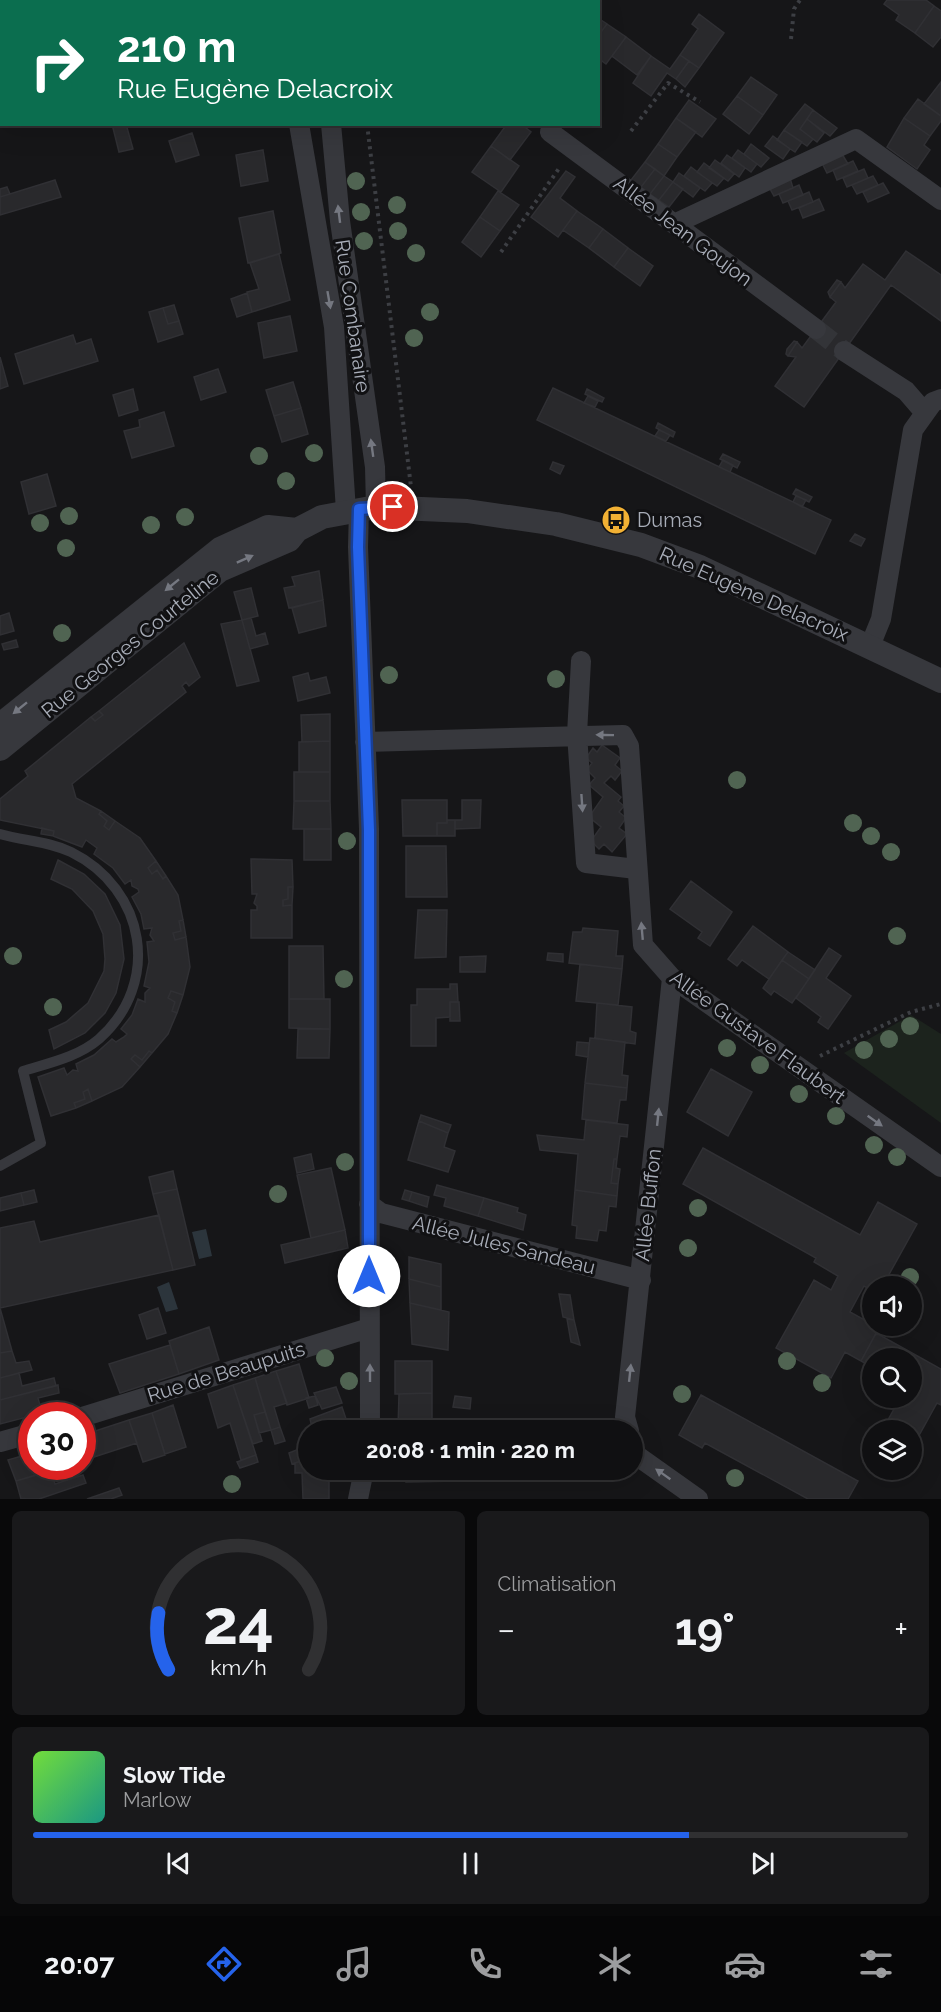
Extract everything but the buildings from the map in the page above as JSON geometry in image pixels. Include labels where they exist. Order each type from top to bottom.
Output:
[{"type":"street","name":"Rue Combanaire","points":[[331,126],[340,221],[375,467],[361,509]]},
{"type":"street","name":"Rue Combanaire","points":[[302,129],[361,509],[358,547],[369,830],[370,1420]]},
{"type":"street","name":"Allée Jean Goujon","points":[[550,132],[816,329]]},
{"type":"street","points":[[674,224],[856,139],[941,200]]},
{"type":"street","points":[[844,351],[906,391],[925,413]]},
{"type":"street","points":[[870,646],[881,619],[914,430],[933,402],[941,399]]},
{"type":"street","name":"Rue Georges Courteline","points":[[0,749],[220,570],[289,540],[297,530],[322,517],[361,509]]},
{"type":"street","name":"Rue Eugène Delacroix","points":[[361,509],[466,512],[556,524],[641,545],[700,567],[941,681]]},
{"type":"street","name":"Rue Georges Courteline","points":[[0,725],[220,549],[268,527],[297,530]]},
{"type":"street","points":[[581,661],[577,735],[586,863],[636,869]]},
{"type":"street","points":[[365,742],[577,735]]},
{"type":"street","name":"Allée Gustave Flaubert","points":[[577,735],[623,735],[629,746],[643,945],[672,978],[941,1167]]},
{"type":"street","name":"Allée Buffon","points":[[626,1420],[672,978]]},
{"type":"street","name":"Allée Jules Sandeau","points":[[369,1204],[381,1213],[641,1280]]},
{"type":"street","name":"Rue de Beaupuits","points":[[96,1413],[369,1328]]},
{"type":"street","points":[[0,1442],[18,1436]]},
{"type":"street","points":[[643,1460],[698,1499]]},
{"type":"street","points":[[358,1499],[362,1480]]},
{"type":"lane","points":[[0,834],[43,842],[72,852],[105,875],[118,892],[138,934],[140,951],[130,998],[119,1017],[98,1039],[78,1053],[23,1071],[41,1143],[0,1166]]},
{"type":"path","points":[[790,39],[794,9],[800,0]]},
{"type":"path","points":[[631,131],[668,83],[700,102]]},
{"type":"path","points":[[366,126],[411,491]]},
{"type":"path","points":[[501,252],[573,149]]},
{"type":"path","points":[[798,1067],[911,1012],[941,1004]]},
{"type":"shaded area","points":[[911,1015],[941,1034],[941,1123],[844,1053]]},
{"type":"shaded area","points":[[206,1229],[212,1256],[199,1259],[192,1232]]},
{"type":"shaded area","points":[[169,1282],[178,1309],[166,1312],[157,1287]]},
{"type":"tunnel","points":[[816,329],[844,351]]},
{"type":"place","name":"Dumas","points":[[616,520]]},
{"type":"route","points":[[369,1276],[369,830],[358,547],[359,509],[393,507]]}]
